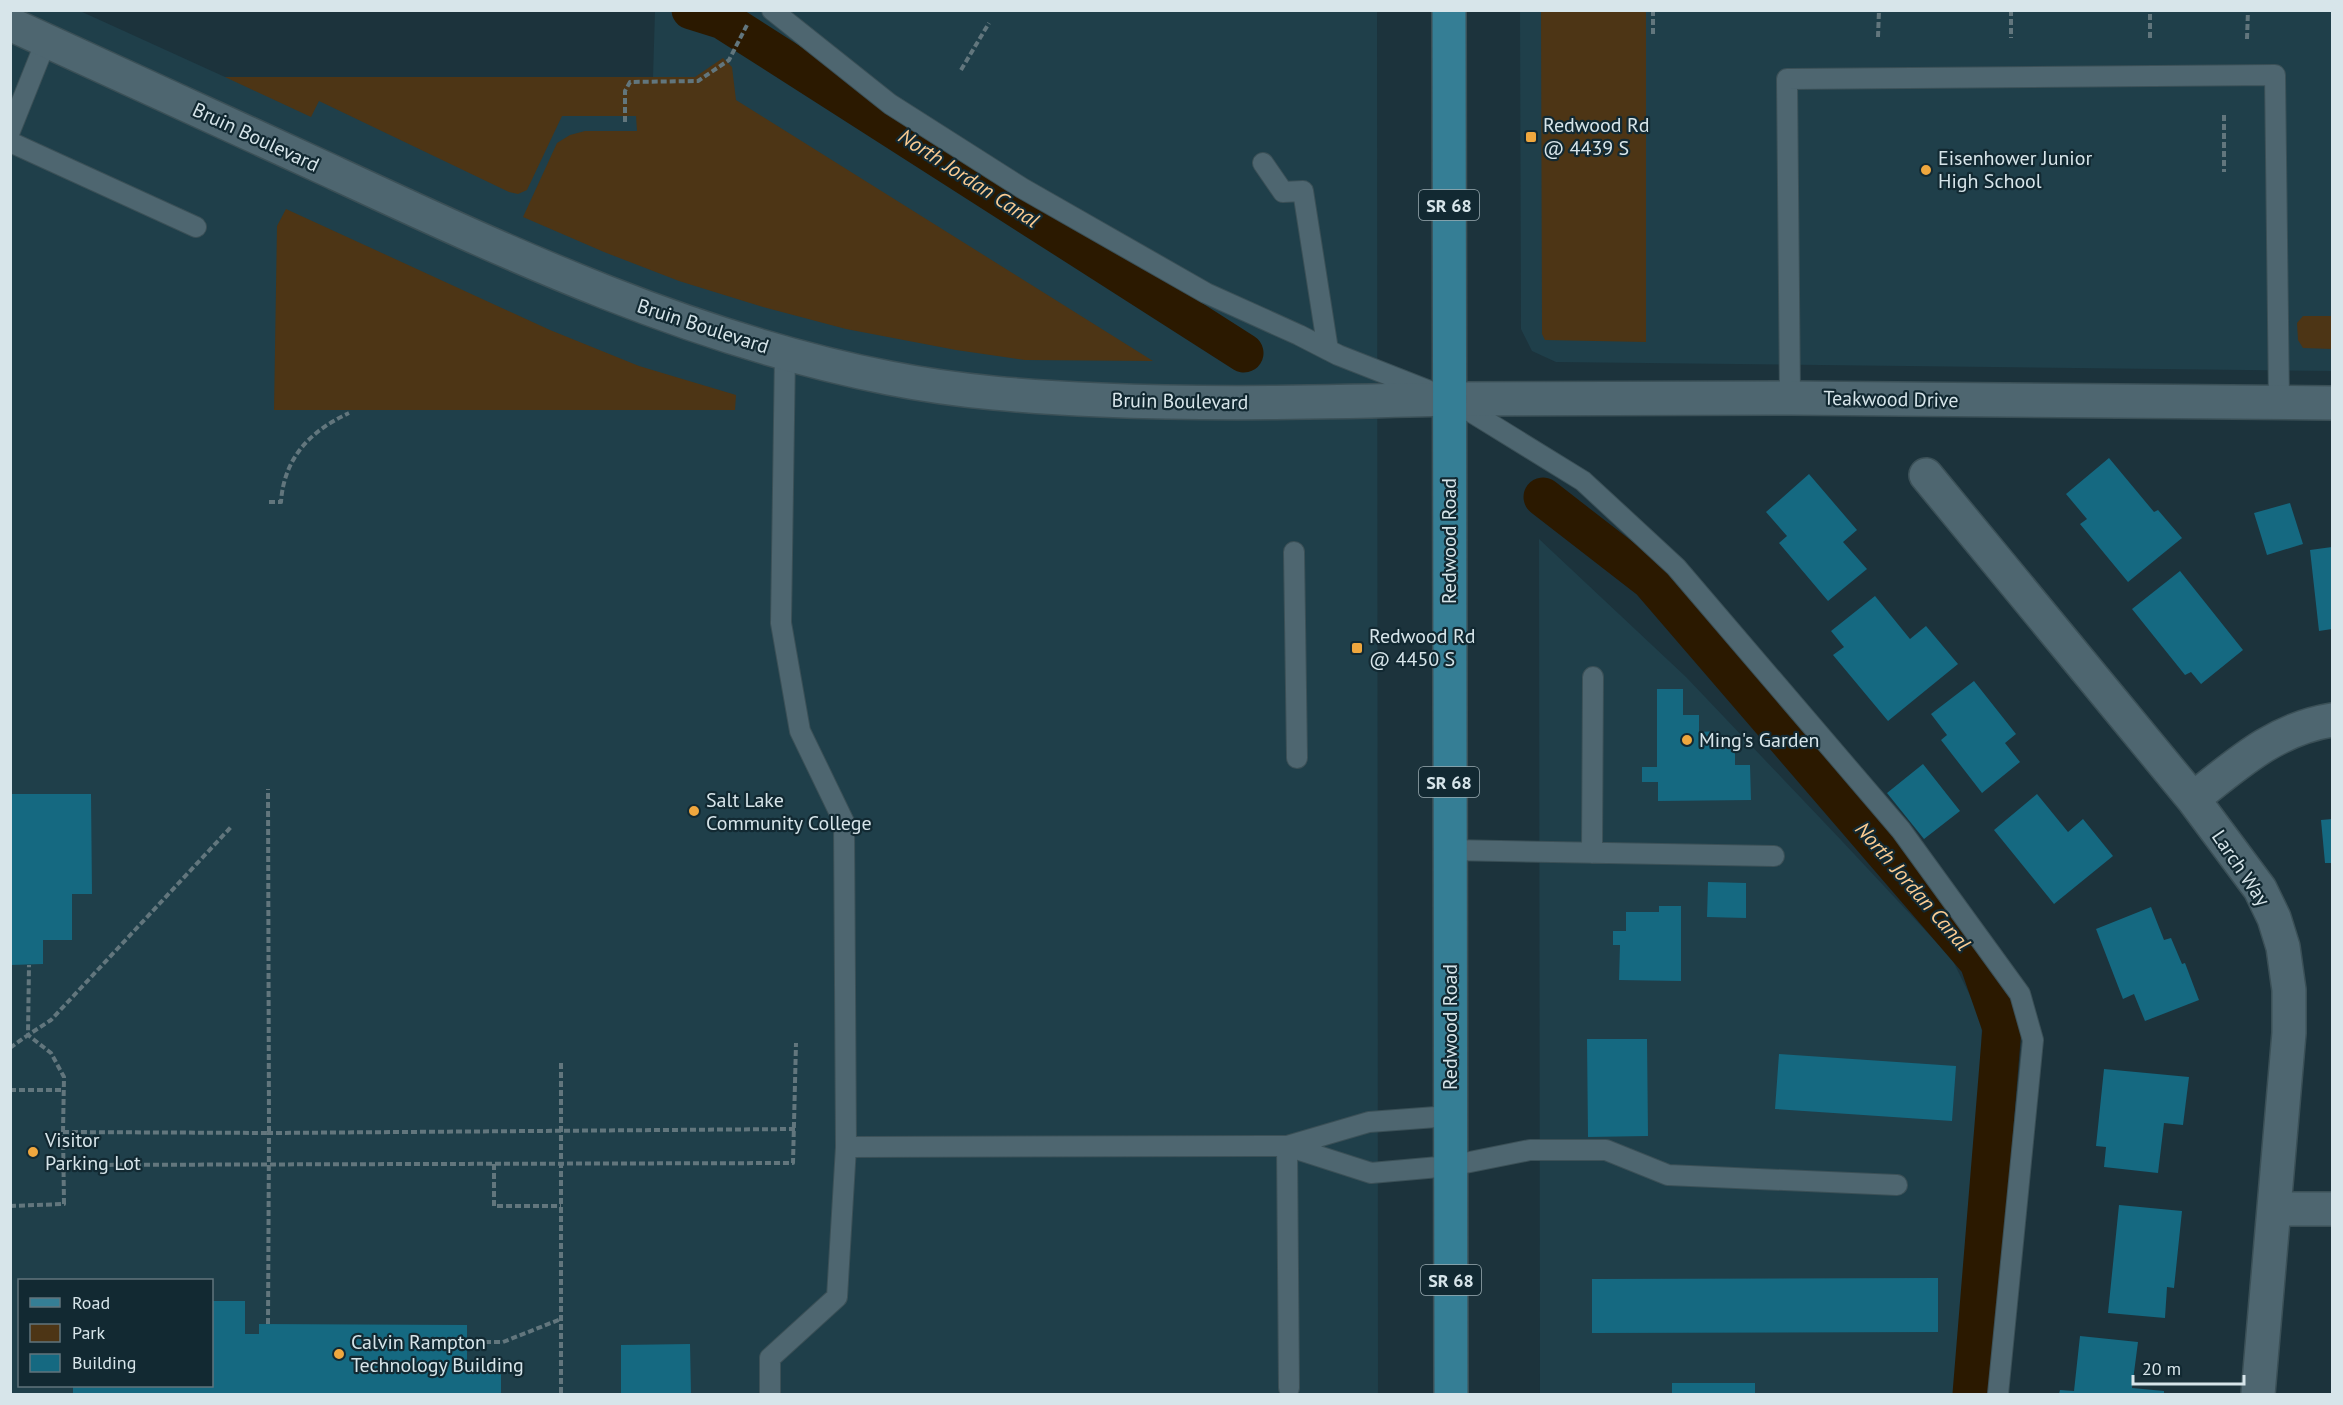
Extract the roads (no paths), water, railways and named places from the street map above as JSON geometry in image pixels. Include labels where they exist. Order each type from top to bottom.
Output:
[{"type":"main road","name":"Redwood Road","points":[[1449,10],[1451,1395]]},
{"type":"street","name":"Bruin Boulevard","points":[[10,24],[538,265],[664,315],[785,353],[889,378],[970,391],[1052,398],[1171,403],[1450,399]]},
{"type":"street","name":"Teakwood Drive","points":[[1450,399],[1790,398],[2332,403]]},
{"type":"street","name":"Larch Way","points":[[1926,475],[2193,799],[2260,889],[2274,918],[2283,947],[2289,990],[2289,1033],[2258,1395]]},
{"type":"street","points":[[2193,799],[2237,763],[2278,736],[2305,726],[2332,720]]},
{"type":"street","points":[[2275,1209],[2332,1209]]},
{"type":"lane","points":[[772,10],[890,104],[1022,188],[1206,293],[1328,350],[1450,399],[1583,480],[1676,567],[1901,830],[2020,994],[2033,1040],[1998,1395]]},
{"type":"lane","points":[[10,131],[46,41]]},
{"type":"lane","points":[[1790,398],[1787,79],[2275,75],[2279,402]]},
{"type":"lane","points":[[10,142],[196,227]]},
{"type":"lane","points":[[1263,163],[1283,192],[1303,191],[1328,350]]},
{"type":"lane","points":[[770,1395],[770,1358],[837,1297],[846,1147],[844,822],[801,730],[781,623],[785,353]]},
{"type":"lane","points":[[1294,552],[1297,758]]},
{"type":"lane","points":[[1592,853],[1593,677]]},
{"type":"lane","points":[[1449,850],[1774,856]]},
{"type":"lane","points":[[846,1147],[1287,1146],[1369,1122],[1450,1116]]},
{"type":"lane","points":[[1287,1146],[1371,1173],[1450,1166],[1530,1150],[1606,1150],[1668,1175],[1897,1185]]},
{"type":"lane","points":[[1287,1146],[1289,1388]]},
{"type":"waterway","name":"North Jordan Canal","points":[[691,10],[723,20],[1244,353]]},
{"type":"waterway","name":"North Jordan Canal","points":[[1543,497],[1650,580],[1979,962],[2002,1028],[1972,1394]]},
{"type":"place","name":"Redwood Rd @ 4439 S","points":[[1531,137]]},
{"type":"place","name":"Eisenhower Junior High School","points":[[1926,170]]},
{"type":"place","name":"Redwood Rd @ 4450 S","points":[[1357,648]]},
{"type":"place","name":"Ming's Garden","points":[[1687,740]]},
{"type":"place","name":"Salt Lake Community College","points":[[694,811]]},
{"type":"place","name":"Visitor Parking Lot","points":[[33,1152]]},
{"type":"place","name":"Calvin Rampton Technology Building","points":[[339,1354]]}]
